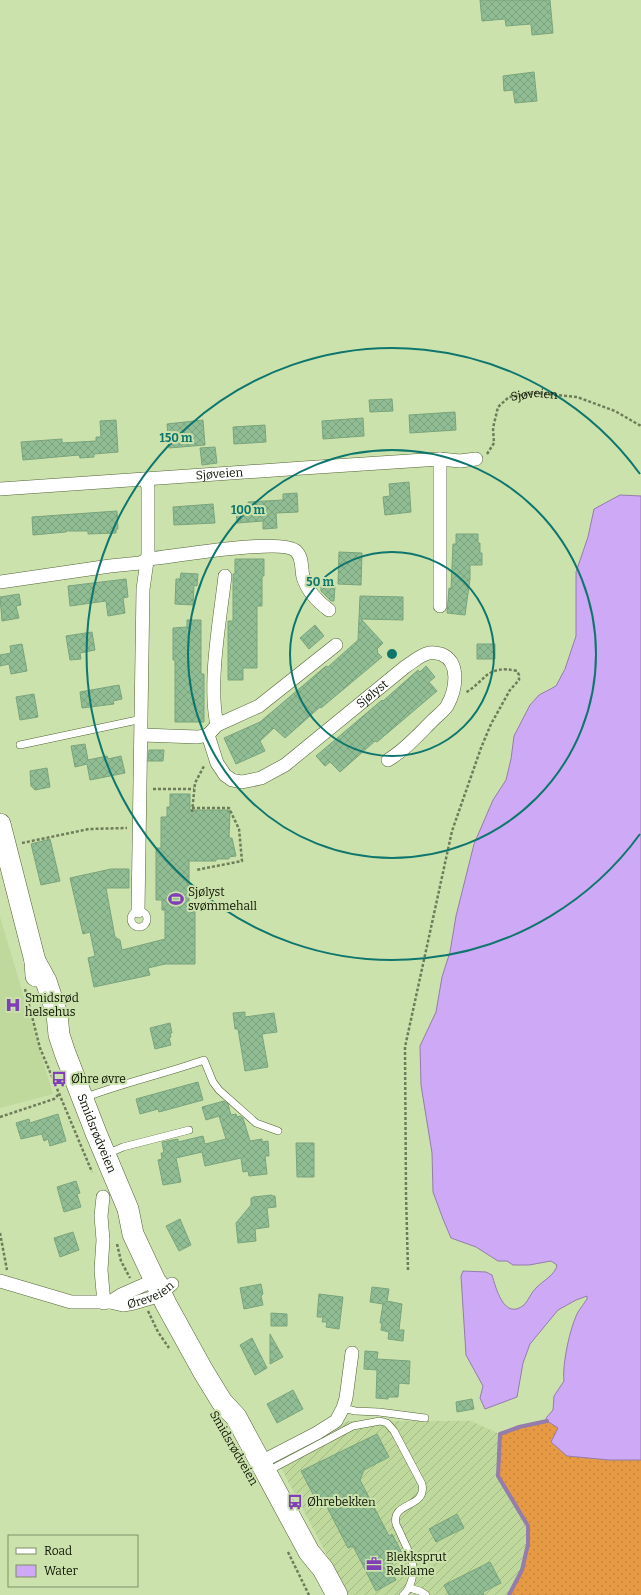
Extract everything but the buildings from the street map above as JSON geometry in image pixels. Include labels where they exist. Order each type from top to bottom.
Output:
[{"type":"main road","name":"Smidsrødveien","points":[[0,824],[35,961],[36,984],[46,1016],[59,1035],[82,1099],[128,1209],[144,1230],[158,1291],[230,1398],[236,1417],[309,1552],[323,1569],[337,1595]]},
{"type":"main road","name":"Smidsrødveien","points":[[309,1552],[313,1574],[324,1595]]},
{"type":"street","name":"Sjøveien","points":[[0,490],[440,459],[460,461],[476,459]]},
{"type":"street","points":[[440,459],[440,606]]},
{"type":"street","points":[[138,911],[142,735],[143,589],[148,560],[148,487],[146,480]]},
{"type":"street","points":[[0,582],[244,547],[281,546],[292,547],[300,557],[307,585],[320,603],[330,610]]},
{"type":"street","points":[[217,725],[214,702],[215,664],[225,576]]},
{"type":"street","points":[[142,735],[198,737],[208,735],[217,725],[259,706],[336,645]]},
{"type":"street","name":"Sjølyst","points":[[208,735],[217,763],[225,774],[232,780],[242,782],[261,778],[285,765],[418,658],[430,652],[447,657],[451,661],[454,669],[454,686],[452,697],[447,707],[399,754],[388,760]]},
{"type":"street","points":[[104,1198],[101,1216],[104,1240],[101,1270],[107,1303]]},
{"type":"street","name":"Øreveien","points":[[3,1282],[71,1302],[107,1303],[125,1293],[158,1291]]},
{"type":"street","name":"Smidsrødveien","points":[[264,1467],[336,1421],[343,1408],[346,1398],[352,1353]]},
{"type":"lane","points":[[20,745],[142,719]]},
{"type":"lane","points":[[82,1099],[102,1091],[176,1070],[204,1060],[219,1090],[256,1123],[278,1130]]},
{"type":"lane","points":[[105,1155],[123,1147],[189,1130]]},
{"type":"lane","points":[[343,1408],[355,1411],[379,1412],[425,1418]]},
{"type":"lane","points":[[264,1467],[353,1426],[380,1421],[387,1423],[394,1431],[422,1484],[424,1491],[423,1496],[401,1509],[396,1517],[396,1524],[413,1562],[413,1574],[409,1588],[402,1595]]},
{"type":"lane","points":[[409,1588],[420,1591],[426,1595]]},
{"type":"path","name":"Sjøveien","points":[[476,459],[487,455],[494,443],[493,428],[498,406],[509,397],[536,393],[578,398],[615,411],[641,426]]},
{"type":"path","points":[[408,1270],[405,1047],[452,831],[481,748],[510,690],[519,680],[519,675],[517,671],[511,669],[494,671],[486,675],[470,691],[462,695],[452,697]]},
{"type":"path","points":[[192,812],[194,789],[203,767],[215,756]]},
{"type":"path","points":[[168,789],[194,789]]},
{"type":"path","points":[[192,808],[229,808],[239,828],[242,861],[196,870]]},
{"type":"path","points":[[5,847],[89,828],[139,828]]},
{"type":"path","points":[[0,1117],[23,1111],[54,1099],[59,1094]]},
{"type":"path","points":[[0,1233],[7,1266],[3,1282]]},
{"type":"path","points":[[158,1291],[158,1332],[171,1350]]},
{"type":"path","points":[[287,1550],[309,1595]]},
{"type":"shaded area","name":"Smidsrød helsehus","points":[[0,917],[53,1094],[0,1108]]},
{"type":"shaded area","points":[[347,1421],[471,1421],[500,1434],[498,1476],[528,1526],[528,1544],[522,1570],[509,1595],[348,1595],[279,1464]]},
{"type":"shaded area","points":[[547,1421],[558,1428],[641,1459],[641,1595],[509,1595],[522,1570],[528,1544],[528,1526],[498,1476],[500,1434],[519,1427]]},
{"type":"water","points":[[620,495],[641,496],[641,1460],[609,1460],[567,1456],[551,1442],[558,1428],[547,1421],[546,1418],[553,1410],[554,1396],[564,1381],[565,1356],[570,1336],[575,1319],[587,1299],[587,1296],[558,1310],[530,1344],[523,1363],[517,1397],[485,1409],[480,1398],[483,1386],[466,1355],[461,1276],[463,1271],[486,1272],[492,1275],[502,1301],[511,1309],[517,1309],[524,1305],[535,1289],[554,1272],[557,1265],[551,1261],[529,1265],[513,1265],[507,1261],[498,1261],[476,1247],[451,1238],[433,1192],[432,1153],[421,1085],[420,1046],[436,1012],[442,977],[450,952],[456,916],[474,844],[493,800],[506,780],[514,736],[530,705],[539,695],[556,686],[565,669],[576,636],[576,572],[588,537],[594,509]]},
{"type":"waterway","name":"Øhrebekken","points":[[509,1595],[522,1570],[528,1544],[528,1526],[498,1476],[500,1434],[519,1427],[547,1421]]},
{"type":"place","name":"Sjølyst svømmehall","points":[[176,899]]},
{"type":"place","name":"Smidsrød helsehus","points":[[13,1005]]},
{"type":"place","name":"Øhre øvre","points":[[59,1079]]},
{"type":"place","name":"Øhrebekken","points":[[295,1502]]},
{"type":"place","name":"Blekksprut Reklame","points":[[374,1564]]}]
